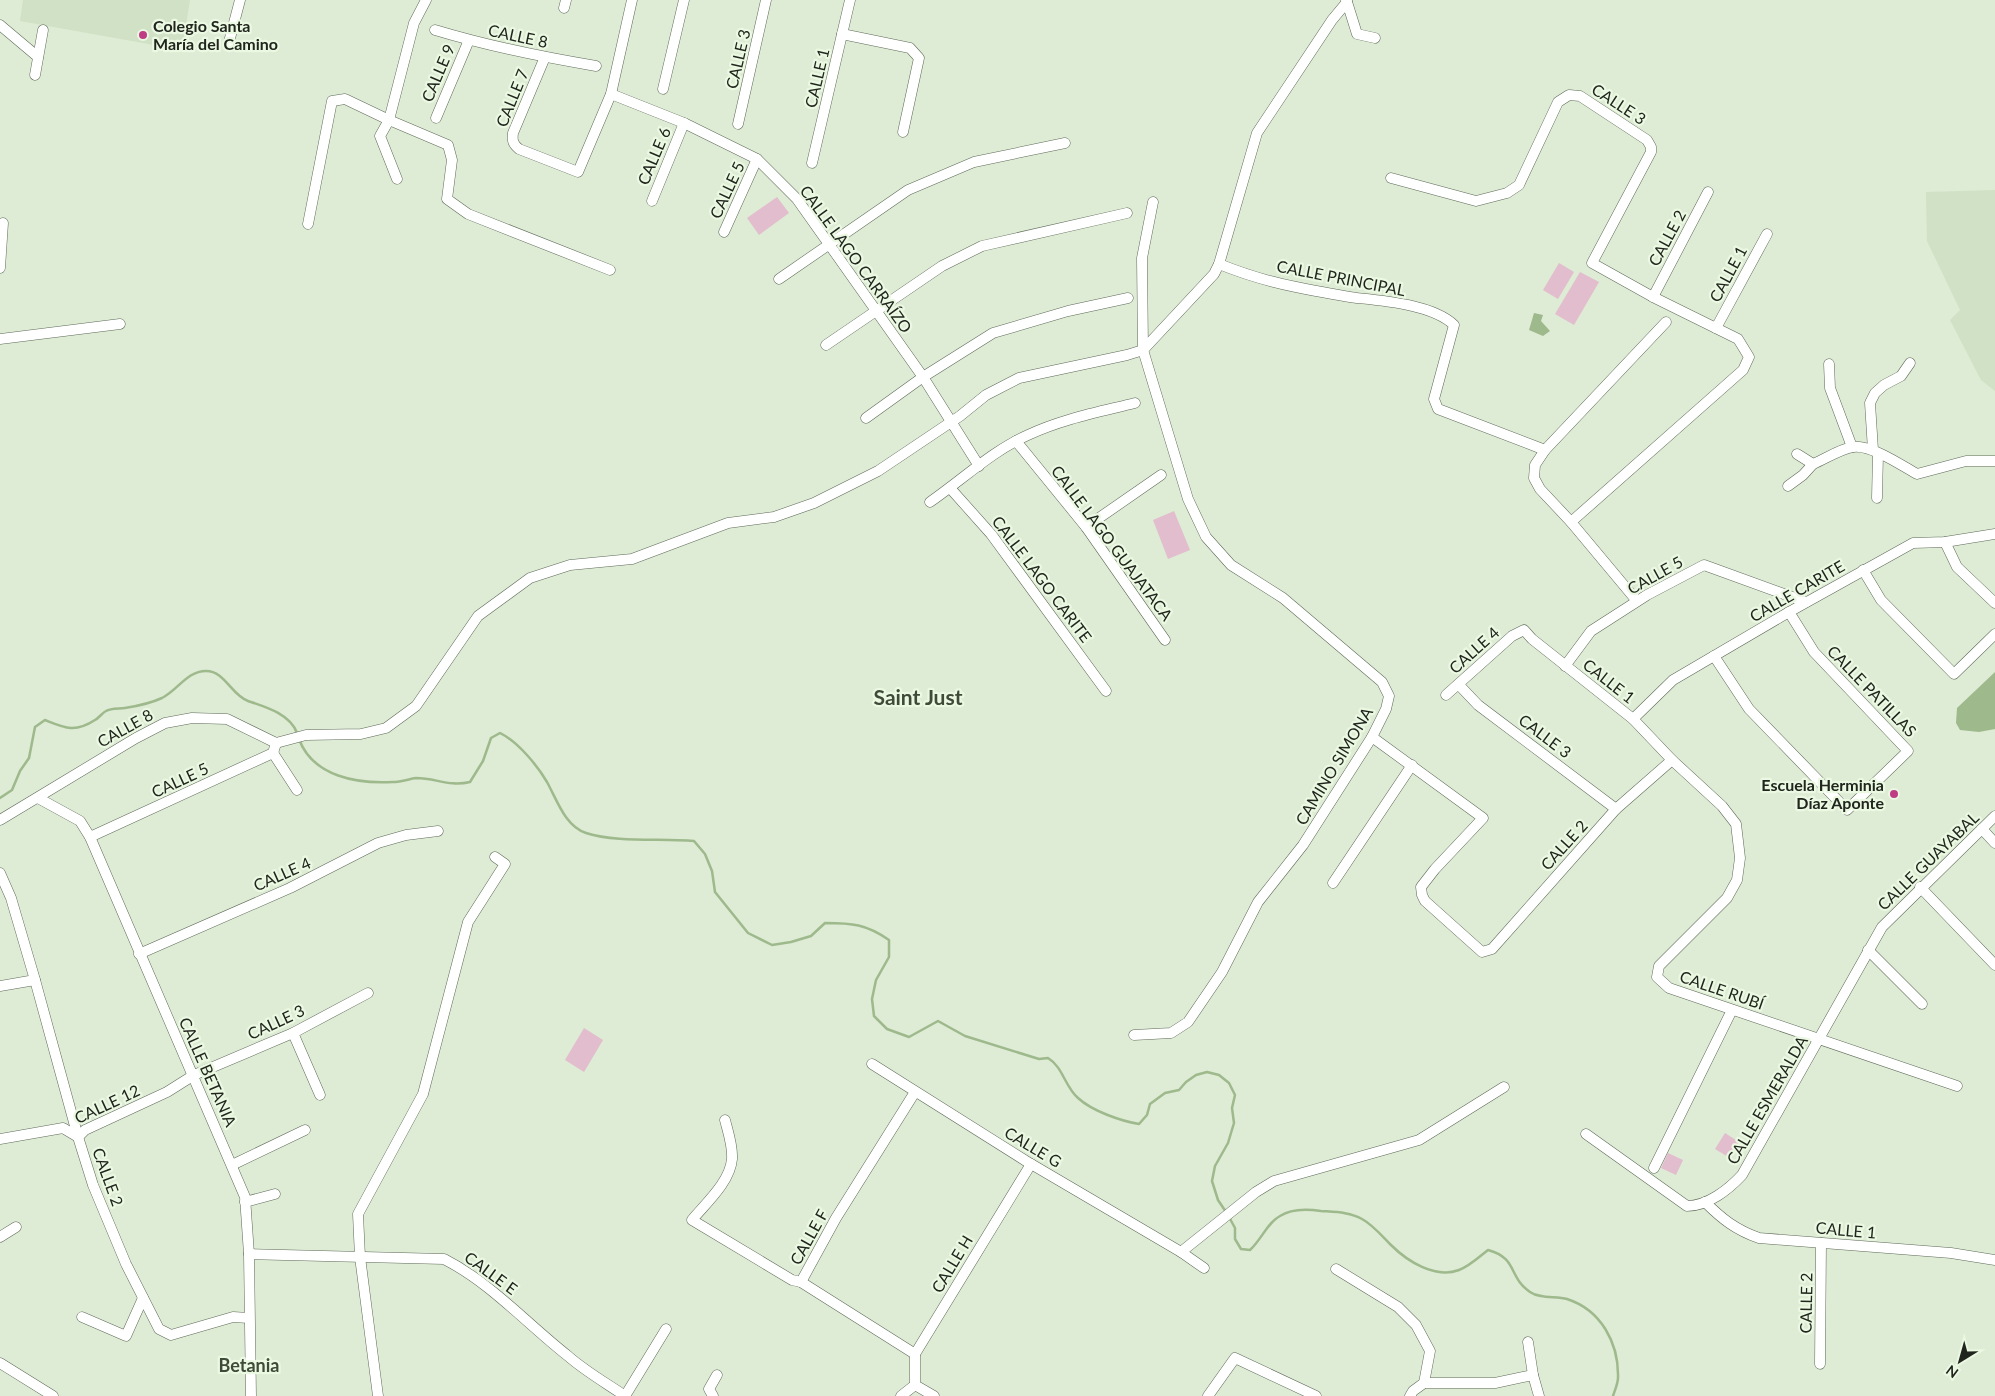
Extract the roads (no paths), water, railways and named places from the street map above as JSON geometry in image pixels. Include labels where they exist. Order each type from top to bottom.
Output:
[{"type":"street","points":[[229,42],[240,0]]},
{"type":"street","points":[[397,179],[380,136],[389,120],[414,23],[426,0]]},
{"type":"street","points":[[611,94],[632,0]]},
{"type":"street","points":[[663,89],[684,0]]},
{"type":"street","name":"CALLE 3","points":[[738,124],[766,0]]},
{"type":"street","name":"CALLE 1","points":[[812,163],[850,0]]},
{"type":"street","points":[[1347,1],[1357,34],[1375,38]]},
{"type":"street","points":[[1143,350],[1208,282],[1219,264],[1257,133],[1332,20],[1347,1]]},
{"type":"street","points":[[0,25],[38,56]]},
{"type":"street","points":[[35,75],[43,30]]},
{"type":"street","name":"CALLE 8","points":[[435,30],[468,40],[596,66]]},
{"type":"street","points":[[842,34],[910,48],[919,58],[903,132]]},
{"type":"street","name":"CALLE 9","points":[[436,118],[468,40]]},
{"type":"street","name":"CALLE 7","points":[[545,57],[513,133],[513,144],[519,149],[578,172],[611,94]]},
{"type":"street","name":"CALLE LAGO CARRAÍZO","points":[[611,94],[684,123],[757,160],[797,199],[923,378],[979,466]]},
{"type":"street","name":"CALLE 3","points":[[1391,178],[1476,201],[1507,193],[1519,185],[1558,102],[1570,95],[1580,96],[1646,140],[1651,147],[1651,152],[1592,263],[1653,297],[1738,339],[1749,357],[1743,370],[1571,522]]},
{"type":"street","points":[[308,224],[332,101],[345,99],[389,120],[448,144],[452,160],[447,200],[468,214],[610,270]]},
{"type":"street","name":"CALLE 6","points":[[652,201],[684,123]]},
{"type":"street","points":[[779,279],[908,190],[974,162],[1066,143]]},
{"type":"street","name":"CALLE 5","points":[[724,232],[757,160]]},
{"type":"street","name":"CALLE 2","points":[[1653,297],[1708,192]]},
{"type":"street","name":"CAMINO SIMONA","points":[[1134,1035],[1171,1033],[1188,1022],[1222,972],[1258,902],[1303,845],[1372,736],[1386,709],[1389,696],[1382,682],[1283,598],[1231,564],[1206,537],[1188,499],[1143,350],[1142,258],[1153,202]]},
{"type":"street","points":[[826,345],[942,266],[982,246],[1127,213]]},
{"type":"street","points":[[0,268],[3,223]]},
{"type":"street","name":"CALLE 1","points":[[1716,328],[1767,234]]},
{"type":"street","name":"CALLE PRINCIPAL","points":[[1219,264],[1240,272],[1294,286],[1355,297],[1393,301],[1445,317],[1454,325],[1434,399],[1438,409],[1545,450]]},
{"type":"street","points":[[866,418],[992,333],[1068,311],[1128,298]]},
{"type":"street","points":[[1637,601],[1571,522],[1540,489],[1534,478],[1535,465],[1545,450],[1666,322]]},
{"type":"street","points":[[0,339],[120,324]]},
{"type":"street","name":"CALLE 5","points":[[90,837],[292,738],[304,735],[361,734],[386,728],[416,706],[478,616],[530,578],[570,565],[632,558],[728,523],[774,516],[814,502],[878,471],[951,422],[986,395],[1019,378],[1143,350]]},
{"type":"street","points":[[1877,498],[1870,403],[1875,393],[1884,385],[1901,376],[1910,363]]},
{"type":"street","points":[[1829,364],[1830,388],[1852,447]]},
{"type":"street","points":[[930,502],[1016,441],[1059,422],[1135,403]]},
{"type":"street","name":"CALLE LAGO GUAJATACA","points":[[1016,441],[1086,527],[1165,640]]},
{"type":"street","points":[[1788,486],[1803,475],[1813,464],[1852,447],[1875,452],[1917,474],[1966,461],[1995,461]]},
{"type":"street","points":[[1797,454],[1813,464]]},
{"type":"street","points":[[1086,527],[1160,475]]},
{"type":"street","name":"CALLE LAGO CARITE","points":[[950,488],[991,534],[1106,691]]},
{"type":"street","name":"CALLE CARITE","points":[[1633,719],[1673,680],[1806,602],[1913,543],[1945,542],[1995,534]]},
{"type":"street","points":[[1945,542],[1957,567],[1995,603]]},
{"type":"street","name":"CALLE 5","points":[[1564,666],[1591,631],[1637,601],[1704,566],[1806,602]]},
{"type":"street","points":[[1863,570],[1882,600],[1954,674],[1995,634]]},
{"type":"street","name":"CALLE PATILLAS","points":[[1714,656],[1749,709],[1847,810],[1908,752],[1814,652],[1789,612]]},
{"type":"street","name":"CALLE 1","points":[[1524,630],[1564,666],[1633,719],[1672,760]]},
{"type":"street","name":"CALLE 4","points":[[1446,695],[1512,636],[1524,630]]},
{"type":"street","name":"CALLE 3","points":[[1459,685],[1478,704],[1616,809]]},
{"type":"street","name":"CALLE 8","points":[[0,820],[136,738],[165,723],[192,718],[227,719],[274,748]]},
{"type":"street","points":[[1333,883],[1412,765],[1372,736]]},
{"type":"street","points":[[274,748],[297,790]]},
{"type":"street","name":"CALLE 2","points":[[1412,765],[1483,818],[1435,869],[1421,887],[1425,901],[1482,952],[1492,949],[1616,809],[1672,760]]},
{"type":"street","name":"CALLE RUBÍ","points":[[1672,760],[1722,806],[1736,824],[1740,858],[1738,880],[1727,898],[1660,966],[1657,977],[1668,988],[1957,1086]]},
{"type":"street","name":"CALLE BETANIA","points":[[38,798],[80,821],[90,837],[232,1165],[245,1202],[249,1254],[251,1396]]},
{"type":"street","name":"CALLE GUAYABAL","points":[[1882,927],[1995,816]]},
{"type":"street","points":[[1982,829],[1995,843]]},
{"type":"street","name":"CALLE 4","points":[[140,954],[290,888],[378,843],[406,835],[438,831]]},
{"type":"street","points":[[378,1396],[360,1257],[358,1214],[423,1094],[468,922],[505,864],[495,856]]},
{"type":"street","name":"CALLE 2","points":[[0,873],[11,898],[23,938],[93,1185],[126,1264],[159,1330],[170,1335],[233,1317],[249,1318]]},
{"type":"street","points":[[1920,888],[1995,965]]},
{"type":"street","name":"CALLE ESMERALDA","points":[[1586,1134],[1687,1206],[1697,1206],[1732,1186],[1742,1175],[1882,927]]},
{"type":"street","points":[[1868,950],[1922,1004]]},
{"type":"street","points":[[0,986],[35,980]]},
{"type":"street","name":"CALLE 3","points":[[194,1075],[293,1033],[368,992]]},
{"type":"street","points":[[1654,1168],[1732,1010]]},
{"type":"street","points":[[293,1033],[320,1095]]},
{"type":"street","name":"CALLE G","points":[[872,1064],[1031,1164],[1181,1252],[1204,1268]]},
{"type":"street","name":"CALLE 12","points":[[0,1139],[63,1128],[78,1137],[85,1130],[167,1092],[194,1075]]},
{"type":"street","points":[[1181,1252],[1256,1192],[1274,1181],[1419,1140],[1504,1087]]},
{"type":"street","name":"CALLE F","points":[[915,1092],[836,1218],[801,1282],[915,1354]]},
{"type":"street","points":[[725,1120],[732,1150],[732,1160],[722,1184],[692,1220],[792,1280],[801,1282]]},
{"type":"street","points":[[232,1165],[305,1130]]},
{"type":"street","name":"CALLE H","points":[[915,1354],[1031,1164]]},
{"type":"street","points":[[245,1202],[274,1194]]},
{"type":"street","name":"CALLE 1","points":[[1705,1202],[1722,1219],[1745,1233],[1759,1238],[1951,1253],[1995,1260]]},
{"type":"street","points":[[0,1237],[16,1227]]},
{"type":"street","name":"CALLE 2","points":[[1820,1364],[1821,1243]]},
{"type":"street","name":"CALLE E","points":[[249,1254],[444,1259],[462,1268],[499,1295],[568,1357],[625,1396]]},
{"type":"street","points":[[1336,1269],[1398,1307],[1416,1325],[1430,1351],[1424,1383]]},
{"type":"street","points":[[82,1318],[126,1336],[143,1298]]},
{"type":"street","points":[[625,1396],[666,1329]]},
{"type":"street","points":[[1528,1342],[1533,1375],[1539,1396]]},
{"type":"street","points":[[901,1396],[915,1384],[915,1354]]},
{"type":"street","points":[[1208,1396],[1235,1358],[1316,1396]]},
{"type":"street","points":[[0,1363],[53,1396]]},
{"type":"street","points":[[713,1396],[709,1390],[717,1375]]},
{"type":"street","points":[[1410,1396],[1413,1391],[1424,1383],[1495,1383],[1533,1375]]},
{"type":"street","points":[[915,1384],[934,1396]]},
{"type":"waterway","points":[[0,798],[12,790],[20,771],[29,758],[35,727],[45,720],[64,727],[82,727],[108,710],[140,705],[162,698],[188,677],[199,672],[213,672],[218,675],[242,698],[283,716],[294,726],[297,733]]},
{"type":"waterway","points":[[299,739],[306,752],[315,762],[338,776],[379,782],[396,782],[423,778],[449,783],[462,783],[470,782],[483,761],[491,738],[500,733],[514,742],[538,768],[562,812],[572,825],[579,830],[611,838],[694,841],[705,854],[712,871],[715,892],[748,933],[772,945],[811,936],[825,923],[843,923],[866,928],[889,940],[889,957],[876,980],[872,999],[874,1016],[887,1029],[909,1037],[938,1021],[965,1036],[1039,1059],[1048,1058],[1057,1066],[1078,1098],[1091,1107],[1115,1118],[1139,1124],[1147,1115],[1150,1104],[1165,1093],[1179,1090],[1196,1075],[1207,1072],[1219,1075],[1229,1083],[1235,1095],[1232,1108],[1234,1123],[1228,1143],[1215,1166],[1212,1181],[1218,1200],[1226,1212]]},
{"type":"waterway","points":[[1229,1217],[1235,1228],[1235,1239],[1241,1249],[1250,1250],[1275,1219],[1285,1213],[1305,1210],[1342,1213],[1362,1219],[1370,1224],[1405,1257],[1431,1270],[1440,1272],[1459,1270],[1471,1264],[1488,1250],[1498,1253],[1509,1263],[1518,1280],[1530,1292],[1538,1296],[1567,1299],[1579,1304],[1598,1320],[1606,1330],[1615,1352],[1618,1378],[1613,1396]]},
{"type":"place","name":"Colegio Santa María del Camino","points":[[143,35]]},
{"type":"place","name":"Escuela Herminia Díaz Aponte","points":[[1894,794]]},
{"type":"district","name":"Saint Just","points":[[918,698]]},
{"type":"district","name":"Betania","points":[[249,1366]]}]
